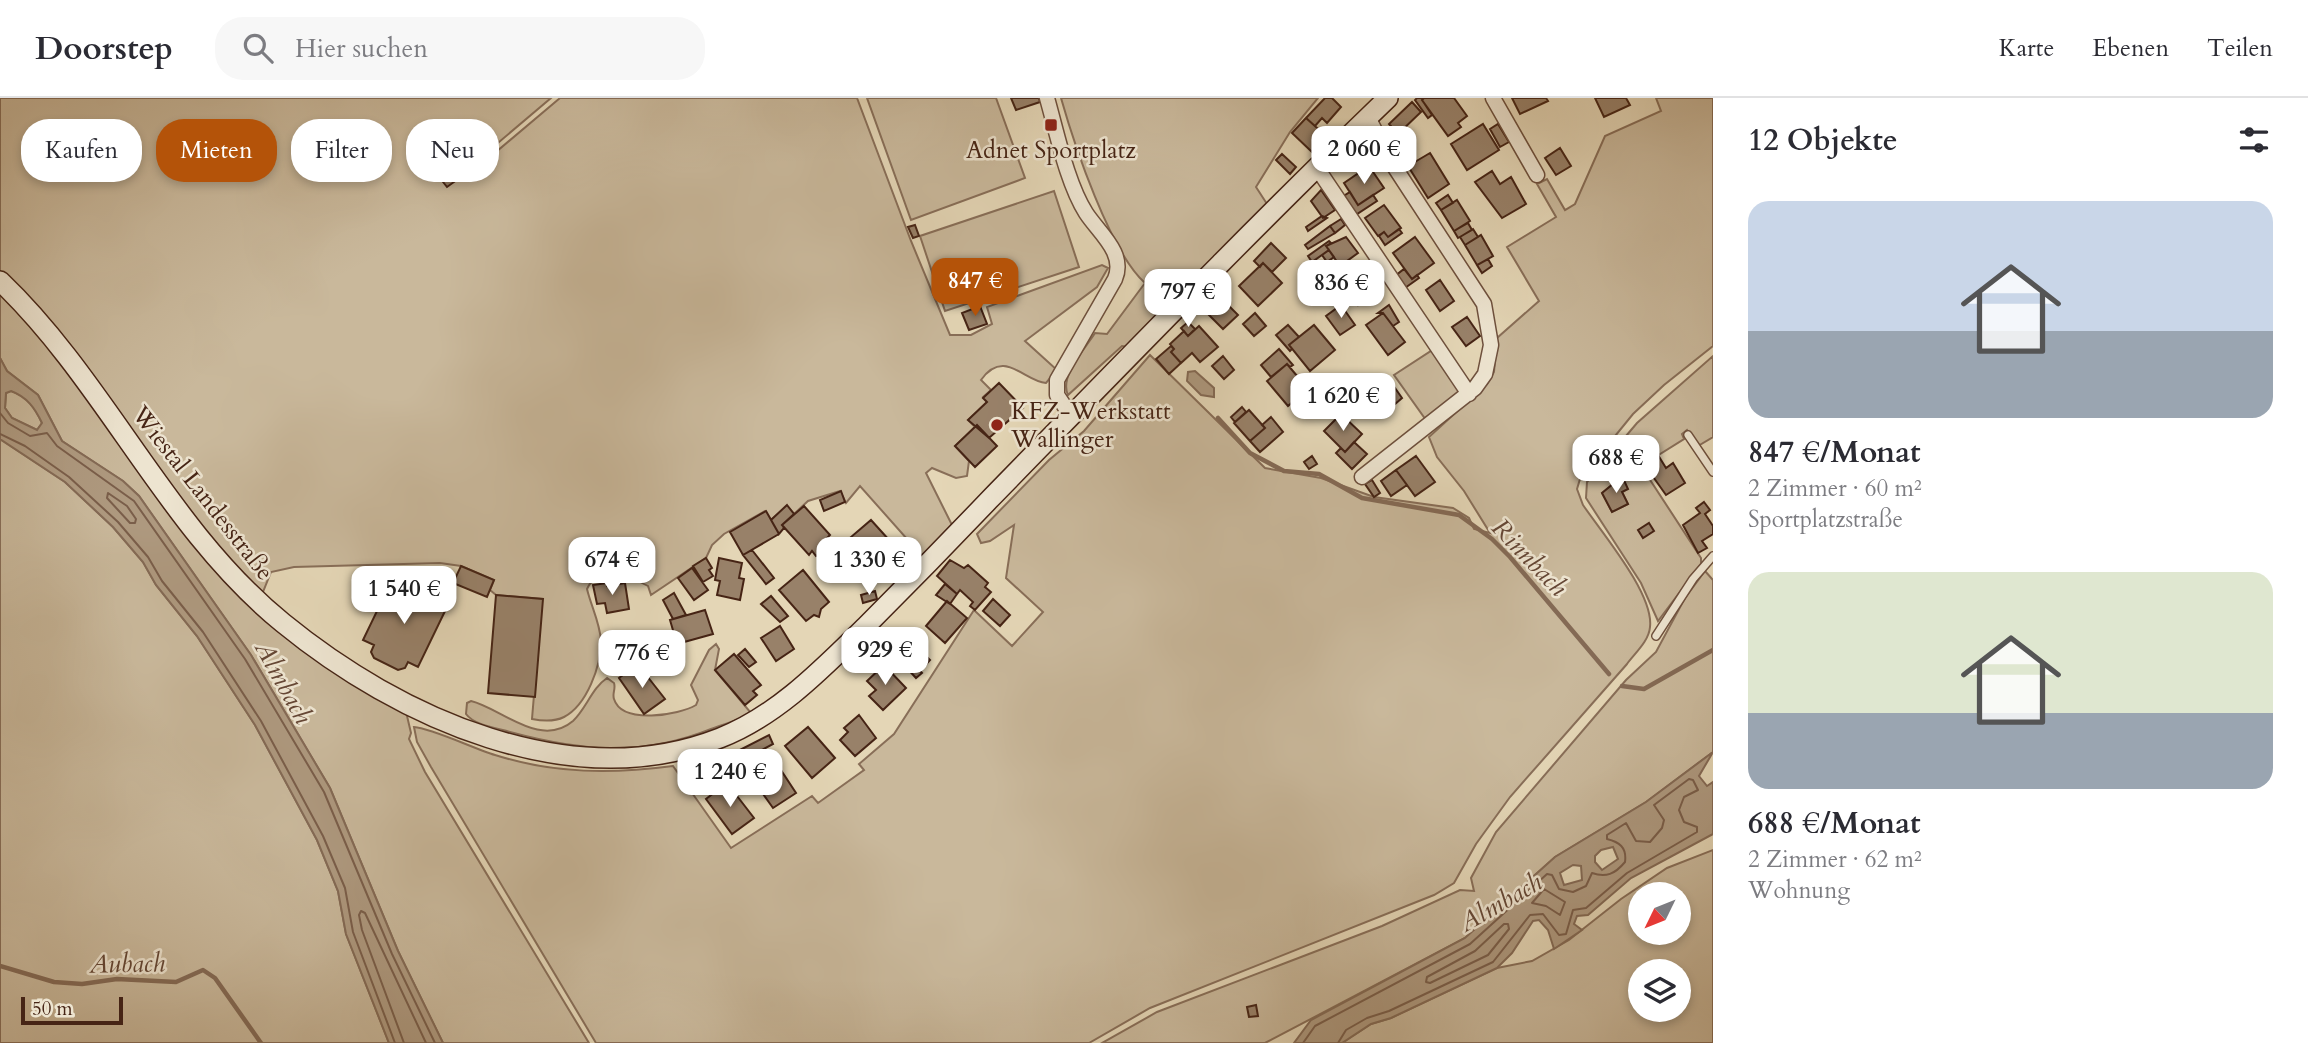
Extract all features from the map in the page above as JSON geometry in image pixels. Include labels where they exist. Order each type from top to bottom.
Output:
[{"type":"main road","name":"Wiestal Landesstraße","points":[[0,281],[66,355],[206,542],[239,582],[280,621],[346,669],[416,709],[498,738],[582,757],[640,759],[689,749],[724,737],[783,701],[887,605],[1388,98]]},
{"type":"street","points":[[1047,98],[1080,202],[1115,253],[1118,264],[1115,279],[1057,380],[1057,395],[1071,416]]},
{"type":"street","points":[[1493,98],[1537,175]]},
{"type":"street","points":[[1362,477],[1469,394],[1488,366],[1491,334],[1488,314],[1390,160],[1368,117]]},
{"type":"street","points":[[1317,168],[1469,394]]},
{"type":"lane","points":[[1688,435],[1713,472]]},
{"type":"lane","points":[[1656,636],[1693,579],[1713,556]]},
{"type":"shaded area","points":[[0,98],[551,98],[499,142],[499,119],[406,119],[406,182],[499,182],[499,149],[560,98],[857,98],[950,335],[971,335],[992,324],[987,307],[1102,265],[1108,268],[1097,287],[1025,341],[1057,370],[1046,383],[1006,366],[989,371],[981,380],[991,390],[983,397],[987,402],[968,420],[975,427],[955,446],[969,461],[967,476],[956,478],[932,468],[926,473],[953,527],[923,557],[860,486],[846,503],[840,491],[808,501],[794,514],[787,506],[771,520],[765,511],[724,534],[712,545],[706,558],[651,595],[648,586],[624,577],[598,578],[587,589],[600,634],[598,662],[586,694],[572,711],[560,719],[532,719],[542,599],[496,595],[490,590],[494,580],[461,566],[440,563],[294,567],[271,572],[259,602],[404,703],[411,733],[409,739],[425,772],[589,1043],[443,1043],[398,951],[330,788],[251,655],[139,496],[123,481],[62,441],[38,395],[7,371],[0,358]]},
{"type":"shaded area","points":[[867,98],[996,98],[1025,178],[911,220]]},
{"type":"shaded area","points":[[1061,98],[1318,98],[1290,132],[1256,187],[1269,207],[1129,347],[1122,346],[1068,395],[1066,388],[1070,371],[1095,333],[1107,334],[1145,283],[1132,268],[1106,223],[1084,169]]},
{"type":"shaded area","points":[[1656,98],[1713,98],[1713,346],[1633,414],[1580,479],[1577,489],[1583,505],[1636,581],[1649,613],[1649,632],[1627,664],[1510,797],[1476,844],[1454,883],[1434,895],[1150,1008],[1089,1043],[596,1043],[431,767],[417,742],[414,727],[495,755],[540,766],[606,771],[673,766],[731,848],[812,796],[818,803],[864,770],[859,764],[894,734],[974,610],[1012,646],[1043,612],[1006,578],[1014,525],[990,541],[981,543],[977,534],[1049,460],[1084,431],[1150,355],[1265,468],[1321,478],[1374,497],[1453,508],[1469,518],[1474,529],[1490,533],[1464,491],[1437,457],[1429,437],[1487,384],[1494,372],[1497,338],[1539,301],[1507,247],[1556,217],[1537,184],[1547,179],[1565,210],[1575,204],[1605,136],[1661,111]]},
{"type":"shaded area","points":[[1054,191],[1079,267],[945,311],[920,236]]},
{"type":"shaded area","points":[[1434,349],[1461,391],[1426,420],[1394,375]]},
{"type":"shaded area","points":[[1713,356],[1713,437],[1698,446],[1687,430],[1682,434],[1684,439],[1641,466],[1701,558],[1701,564],[1658,621],[1641,583],[1586,498],[1587,482],[1637,423]],"holes":[[[1622,476],[1622,492],[1628,504],[1612,512],[1602,493],[1613,484],[1612,481]]]},
{"type":"shaded area","points":[[11,391],[26,399],[33,408],[42,423],[37,430],[12,418],[5,408],[6,393]]},
{"type":"shaded area","points":[[0,439],[65,482],[113,527],[143,562],[156,585],[197,636],[255,725],[317,840],[338,891],[346,934],[389,1043],[0,1043]]},
{"type":"shaded area","points":[[1705,571],[1713,580],[1713,752],[1646,802],[1555,857],[1465,938],[1265,1043],[1102,1043],[1157,1012],[1382,926],[1460,890],[1474,891],[1471,878],[1496,832],[1626,680],[1656,652],[1685,598]]},
{"type":"shaded area","points":[[716,644],[719,649],[715,670],[751,713],[685,738],[636,747],[586,747],[492,727],[474,721],[466,714],[467,703],[471,701],[534,729],[547,731],[560,728],[578,716],[597,687],[607,678],[614,683],[614,699],[619,707],[628,712],[652,716],[688,709],[696,705],[698,700],[691,685],[709,650]]},
{"type":"shaded area","points":[[1713,850],[1713,1043],[1342,1043],[1371,1024],[1391,1018],[1497,968],[1532,961],[1569,940],[1628,894],[1628,945],[1691,945],[1691,882],[1646,882],[1667,868]]},
{"type":"water","points":[[0,358],[7,371],[38,395],[62,441],[123,481],[139,496],[251,655],[330,788],[398,951],[443,1043],[389,1043],[346,934],[338,891],[317,840],[255,725],[197,636],[156,585],[143,562],[113,527],[65,482],[0,439]],"holes":[[[11,391],[30,404],[42,423],[37,430],[12,418],[5,408],[6,393]]]},
{"type":"water","points":[[1195,371],[1214,388],[1214,397],[1201,395],[1187,381],[1188,372]]},
{"type":"water","points":[[841,549],[848,553],[859,570],[857,574],[848,574],[835,556]]},
{"type":"water","points":[[1713,752],[1699,776],[1707,786],[1713,782],[1713,834],[1631,878],[1588,915],[1577,916],[1574,924],[1582,930],[1554,949],[1548,930],[1539,920],[1533,921],[1512,953],[1497,968],[1391,1018],[1371,1024],[1342,1043],[1294,1043],[1311,1020],[1465,938],[1555,857],[1646,802]],"holes":[[[1613,847],[1618,859],[1602,870],[1595,862],[1595,856],[1601,850]],[[1573,865],[1581,866],[1582,880],[1564,885],[1560,873]]]},
{"type":"building","points":[[1011,98],[1039,98],[1040,102],[1016,110]]},
{"type":"building","points":[[1325,98],[1332,98],[1341,107],[1327,123],[1322,118],[1315,126],[1306,118]]},
{"type":"building","points":[[1424,98],[1422,100],[1432,115],[1428,118],[1415,100]]},
{"type":"building","points":[[1454,98],[1467,116],[1458,123],[1461,127],[1448,136],[1422,100]]},
{"type":"building","points":[[1512,98],[1546,98],[1548,101],[1520,114]]},
{"type":"building","points":[[1595,98],[1626,98],[1630,105],[1604,117]]},
{"type":"building","points":[[1412,102],[1421,112],[1398,134],[1389,124]]},
{"type":"building","points":[[1306,118],[1326,136],[1312,152],[1292,133]]},
{"type":"building","points":[[1483,124],[1499,150],[1467,170],[1451,144]]},
{"type":"building","points":[[1498,124],[1509,142],[1500,147],[1490,129]]},
{"type":"building","points":[[1405,147],[1415,162],[1406,168],[1396,153]]},
{"type":"building","points":[[1560,148],[1571,166],[1556,175],[1545,158]]},
{"type":"building","points":[[1430,153],[1449,184],[1428,198],[1408,166]]},
{"type":"building","points":[[1282,154],[1296,167],[1290,174],[1276,160]]},
{"type":"building","points":[[1369,166],[1384,188],[1358,205],[1344,183]]},
{"type":"building","points":[[1492,171],[1500,184],[1511,177],[1526,204],[1502,218],[1475,182]]},
{"type":"building","points":[[1321,190],[1335,210],[1323,218],[1311,201]]},
{"type":"building","points":[[1350,192],[1358,205],[1373,195],[1377,201],[1354,216],[1342,197]]},
{"type":"building","points":[[1448,195],[1453,203],[1441,210],[1436,203]]},
{"type":"building","points":[[1457,200],[1470,221],[1454,231],[1441,210]]},
{"type":"building","points":[[1384,205],[1401,228],[1388,237],[1384,232],[1378,236],[1365,218]]},
{"type":"building","points":[[1322,216],[1327,218],[1308,231],[1306,227]]},
{"type":"building","points":[[1341,219],[1345,225],[1335,233],[1330,226]]},
{"type":"building","points":[[1468,223],[1472,230],[1458,238],[1454,231]]},
{"type":"building","points":[[915,225],[919,236],[913,238],[908,227]]},
{"type":"building","points":[[1330,226],[1335,233],[1308,249],[1305,245]]},
{"type":"building","points":[[1399,229],[1402,233],[1385,245],[1379,236],[1384,232],[1388,237]]},
{"type":"building","points":[[1473,229],[1478,237],[1465,245],[1460,237]]},
{"type":"building","points":[[1481,235],[1493,256],[1477,265],[1465,245]]},
{"type":"building","points":[[1346,237],[1358,253],[1340,266],[1326,246]]},
{"type":"building","points":[[1415,237],[1434,263],[1412,279],[1393,253]]},
{"type":"building","points":[[1329,241],[1331,243],[1326,246],[1329,250],[1312,262],[1308,256]]},
{"type":"building","points":[[1271,243],[1286,258],[1272,272],[1263,263],[1260,267],[1254,261]]},
{"type":"building","points":[[1329,250],[1334,257],[1327,262],[1322,255]]},
{"type":"building","points":[[1488,259],[1492,266],[1482,273],[1477,265]]},
{"type":"building","points":[[1263,263],[1282,283],[1258,306],[1239,286]]},
{"type":"building","points":[[1364,265],[1381,287],[1358,305],[1344,287],[1357,277],[1354,273]]},
{"type":"building","points":[[1404,269],[1412,279],[1417,275],[1419,278],[1405,288],[1395,276]]},
{"type":"building","points":[[1440,280],[1454,301],[1440,311],[1426,290]]},
{"type":"building","points":[[1342,290],[1351,302],[1344,307],[1335,296]]},
{"type":"building","points":[[1220,297],[1238,315],[1223,329],[1205,311]]},
{"type":"building","points":[[1341,305],[1355,325],[1340,335],[1326,316]]},
{"type":"building","points":[[1389,305],[1399,322],[1393,326],[1383,313],[1378,313]]},
{"type":"building","points":[[980,306],[987,324],[969,330],[962,313]]},
{"type":"building","points":[[1255,313],[1266,326],[1254,336],[1243,324]]},
{"type":"building","points":[[1383,313],[1405,342],[1388,355],[1366,325]]},
{"type":"building","points":[[1467,317],[1480,336],[1466,346],[1452,327]]},
{"type":"building","points":[[1188,322],[1195,329],[1188,336],[1181,328]]},
{"type":"building","points":[[1288,325],[1299,337],[1289,345],[1292,349],[1290,351],[1276,335]]},
{"type":"building","points":[[1314,325],[1335,350],[1310,371],[1289,345]]},
{"type":"building","points":[[1199,326],[1218,347],[1200,362],[1192,353],[1181,363],[1171,352],[1174,349],[1170,344],[1184,331],[1188,336]]},
{"type":"building","points":[[1171,346],[1174,349],[1171,352],[1181,363],[1169,374],[1156,359]]},
{"type":"building","points":[[1279,349],[1293,365],[1290,367],[1287,364],[1271,377],[1261,365]]},
{"type":"building","points":[[1223,356],[1234,370],[1224,379],[1212,366]]},
{"type":"building","points":[[1287,364],[1308,389],[1288,406],[1267,381]]},
{"type":"building","points":[[1381,376],[1386,381],[1388,378],[1402,398],[1380,417],[1366,405],[1361,409],[1349,395],[1364,382],[1368,387]]},
{"type":"building","points":[[999,383],[1023,408],[989,438],[968,420],[987,402],[983,398]]},
{"type":"building","points":[[1242,407],[1246,412],[1235,422],[1231,417]]},
{"type":"building","points":[[1249,410],[1265,428],[1250,441],[1234,423]]},
{"type":"building","points":[[1341,414],[1362,434],[1345,452],[1324,431]]},
{"type":"building","points":[[1271,417],[1283,432],[1260,452],[1250,441],[1265,428],[1262,425]]},
{"type":"building","points":[[977,425],[997,446],[975,467],[955,446]]},
{"type":"building","points":[[1354,442],[1367,454],[1352,469],[1336,453],[1341,448],[1345,452]]},
{"type":"building","points":[[1658,455],[1666,468],[1673,463],[1685,483],[1666,495],[1644,464]]},
{"type":"building","points":[[1312,456],[1317,464],[1309,469],[1304,462]]},
{"type":"building","points":[[1416,456],[1435,482],[1415,496],[1396,470]]},
{"type":"building","points":[[1396,470],[1407,485],[1391,496],[1381,481]]},
{"type":"building","points":[[1622,476],[1628,489],[1622,492],[1628,504],[1612,512],[1602,493],[1613,484],[1612,481]]},
{"type":"building","points":[[1372,480],[1380,493],[1374,497],[1365,484]]},
{"type":"building","points":[[841,491],[845,502],[824,511],[820,500]]},
{"type":"building","points":[[1704,502],[1710,510],[1705,514],[1713,526],[1713,534],[1702,541],[1707,548],[1698,553],[1683,525],[1700,513],[1696,508]]},
{"type":"building","points":[[787,505],[794,514],[782,525],[784,528],[779,534],[771,520]]},
{"type":"building","points":[[804,506],[830,535],[820,545],[826,552],[816,556],[812,551],[809,555],[782,525]]},
{"type":"building","points":[[766,511],[779,534],[743,555],[730,532]]},
{"type":"building","points":[[871,520],[899,551],[879,569],[851,537]]},
{"type":"building","points":[[1649,523],[1654,531],[1643,538],[1638,530]]},
{"type":"building","points":[[752,550],[774,578],[766,584],[743,555]]},
{"type":"building","points":[[706,558],[713,576],[703,582],[693,566]]},
{"type":"building","points":[[719,558],[742,563],[739,578],[744,579],[740,600],[717,595],[720,581],[715,580]]},
{"type":"building","points":[[950,560],[964,568],[968,565],[988,583],[985,587],[991,592],[975,610],[970,606],[973,602],[960,590],[957,594],[937,576]]},
{"type":"building","points":[[461,566],[494,580],[487,597],[453,583]]},
{"type":"building","points":[[692,568],[708,590],[694,600],[678,578]]},
{"type":"building","points":[[803,570],[829,602],[821,609],[819,617],[814,615],[806,621],[779,590]]},
{"type":"building","points":[[432,575],[453,581],[448,599],[427,594]]},
{"type":"building","points":[[391,582],[403,588],[405,584],[445,603],[443,607],[446,609],[418,667],[408,662],[405,668],[398,670],[374,658],[371,652],[374,645],[363,640]]},
{"type":"building","points":[[607,583],[607,586],[625,583],[629,609],[607,613],[605,603],[597,604],[593,585]]},
{"type":"building","points":[[945,584],[957,594],[950,604],[936,595]]},
{"type":"building","points":[[875,591],[877,599],[863,603],[861,595]]},
{"type":"building","points":[[674,593],[686,615],[673,619],[663,600]]},
{"type":"building","points":[[496,595],[543,599],[535,697],[488,693]]},
{"type":"building","points":[[771,596],[788,616],[780,622],[761,604]]},
{"type":"building","points":[[993,599],[1010,615],[1000,626],[983,611]]},
{"type":"building","points":[[947,601],[967,618],[945,643],[926,626]]},
{"type":"building","points":[[705,610],[713,634],[677,644],[670,620]]},
{"type":"building","points":[[780,626],[794,649],[776,661],[761,638]]},
{"type":"building","points":[[906,629],[922,646],[907,660],[891,643]]},
{"type":"building","points":[[745,649],[756,662],[749,667],[738,655]]},
{"type":"building","points":[[922,652],[930,660],[920,671],[912,662]]},
{"type":"building","points":[[734,654],[761,685],[753,691],[757,695],[745,705],[715,670]]},
{"type":"building","points":[[912,662],[922,673],[916,678],[906,667]]},
{"type":"building","points":[[884,665],[906,688],[883,710],[869,696],[876,690],[867,681]]},
{"type":"building","points":[[635,666],[644,678],[647,676],[665,699],[644,714],[619,678]]},
{"type":"building","points":[[859,715],[876,738],[855,756],[840,740],[848,732],[844,728]]},
{"type":"building","points":[[808,727],[835,758],[812,778],[785,746]]},
{"type":"building","points":[[769,735],[773,744],[739,762],[734,753]]},
{"type":"building","points":[[773,758],[796,793],[773,808],[749,774]]},
{"type":"building","points":[[727,783],[754,818],[732,834],[706,799]]},
{"type":"building","points":[[1256,1005],[1258,1016],[1249,1017],[1247,1007]]},
{"type":"waterway","name":"Rinnbach","points":[[1218,418],[1250,453],[1284,471],[1319,474],[1362,498],[1459,515],[1492,539],[1510,557],[1609,674]]},
{"type":"waterway","name":"Rinnbach","points":[[1622,686],[1644,689],[1713,650]]},
{"type":"waterway","name":"Aubach","points":[[0,966],[54,982],[82,984],[117,979],[176,982],[203,970],[215,978],[261,1043]]},
{"type":"place","name":"Adnet Sportplatz","points":[[1051,125]]},
{"type":"place","name":"KFZ-Werkstatt Wallinger","points":[[997,425]]},
{"type":"water label","name":"Almbach","points":[[284,682]]},
{"type":"water label","name":"Almbach","points":[[1500,902]]}]
